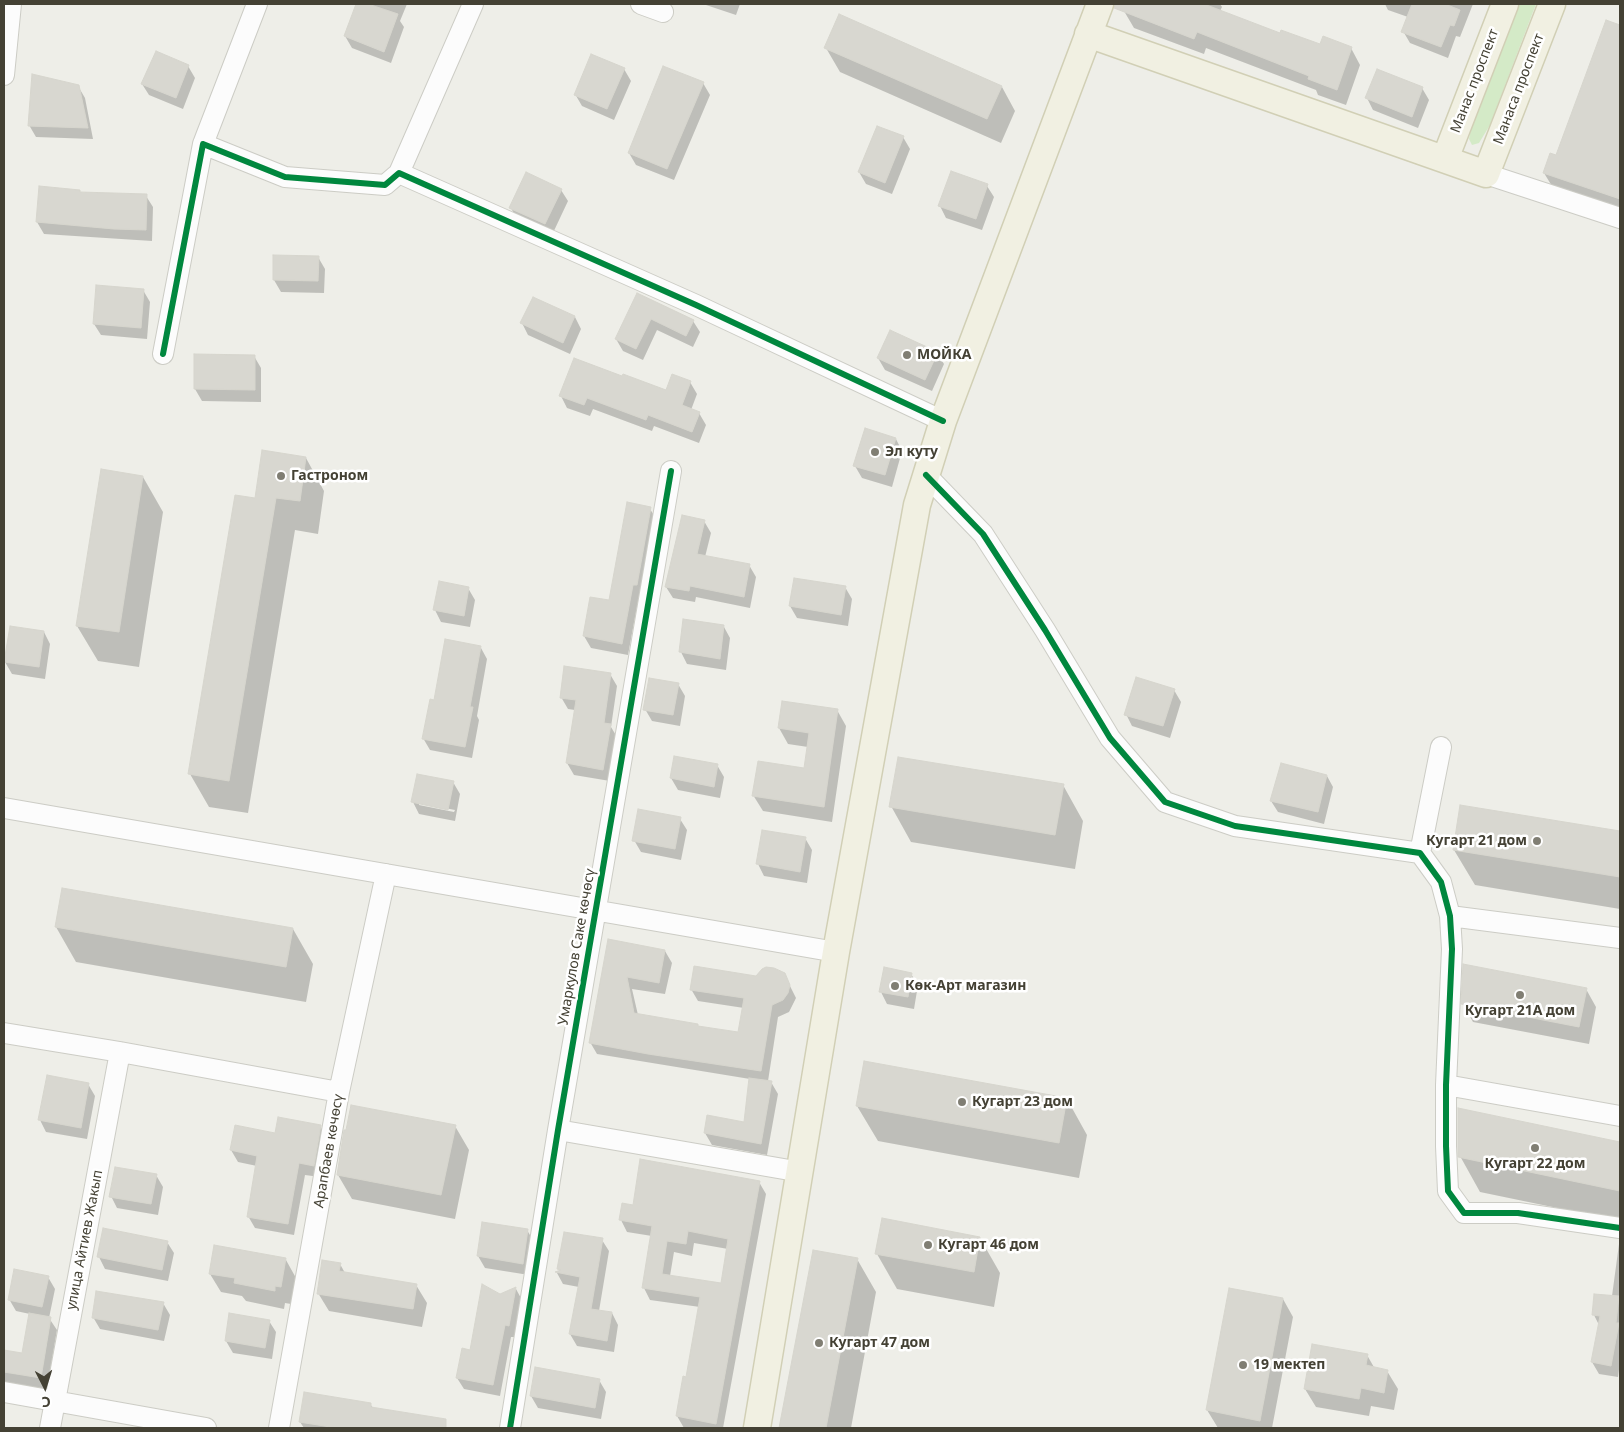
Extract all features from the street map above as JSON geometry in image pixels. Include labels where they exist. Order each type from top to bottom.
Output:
[{"type":"main road","points":[[757,1428],[836,952],[917,505],[943,421],[1100,4]]},
{"type":"main road","name":"Манас проспект","points":[[1445,159],[1505,4]]},
{"type":"main road","name":"Манаса проспект","points":[[1486,174],[1552,4]]},
{"type":"main road","points":[[1088,34],[1486,174]]},
{"type":"street","points":[[4,75],[11,4]]},
{"type":"street","points":[[163,354],[203,144],[257,4]]},
{"type":"street","points":[[203,144],[285,177],[385,185],[399,173],[473,4]]},
{"type":"street","points":[[642,4],[663,12]]},
{"type":"street","points":[[399,173],[687,301],[943,421]]},
{"type":"street","points":[[1486,174],[1620,218]]},
{"type":"street","name":"Умаркулов Саке көчөсү","points":[[510,1428],[558,1130],[671,471]]},
{"type":"street","points":[[926,475],[983,534],[1045,630],[1110,738],[1165,802],[1235,826],[1420,853],[1441,882],[1450,916],[1452,949],[1446,1085],[1448,1191],[1464,1213],[1518,1213],[1620,1228]]},
{"type":"street","points":[[1420,853],[1441,747]]},
{"type":"street","points":[[4,808],[836,952]]},
{"type":"street","name":"Арапбаев көчөсү","points":[[279,1428],[339,1092],[386,874]]},
{"type":"street","points":[[1450,916],[1620,938]]},
{"type":"street","points":[[4,1033],[339,1092]]},
{"type":"street","name":"улица Айтиев Жакып","points":[[50,1428],[120,1052]]},
{"type":"street","points":[[1446,1085],[1620,1116]]},
{"type":"street","points":[[558,1130],[801,1172]]},
{"type":"street","points":[[4,1392],[206,1428]]},
{"type":"green space","points":[[1519,4],[1536,4],[1490,125],[1479,143],[1472,145],[1469,139],[1471,129]]},
{"type":"building","points":[[356,4],[368,4],[398,14],[384,52],[344,36]]},
{"type":"building","points":[[1115,4],[1204,4],[1280,33],[1281,30],[1320,44],[1323,36],[1352,47],[1337,90],[1308,79],[1309,76],[1197,32],[1194,39],[1114,8]]},
{"type":"building","points":[[1412,4],[1445,4],[1460,10],[1454,26],[1450,25],[1441,47],[1401,32]]},
{"type":"building","points":[[839,14],[1002,86],[987,119],[824,48]]},
{"type":"building","points":[[1606,20],[1620,25],[1620,199],[1543,173],[1550,153],[1556,155]]},
{"type":"building","points":[[156,51],[189,65],[176,98],[141,84]]},
{"type":"building","points":[[591,54],[625,68],[607,109],[574,95]]},
{"type":"building","points":[[663,66],[704,82],[667,169],[628,153]]},
{"type":"building","points":[[1377,69],[1423,87],[1412,117],[1365,98]]},
{"type":"building","points":[[32,74],[79,85],[88,128],[28,126]]},
{"type":"building","points":[[877,126],[904,136],[885,183],[858,172]]},
{"type":"building","points":[[951,171],[988,184],[976,219],[938,206]]},
{"type":"building","points":[[526,172],[562,189],[545,224],[509,208]]},
{"type":"building","points":[[39,186],[80,190],[80,192],[147,194],[146,230],[36,222]]},
{"type":"building","points":[[273,255],[319,256],[318,281],[273,280]]},
{"type":"building","points":[[96,285],[144,289],[141,328],[93,324]]},
{"type":"building","points":[[637,293],[694,320],[686,336],[651,319],[636,349],[615,339]]},
{"type":"building","points":[[533,297],[575,316],[563,343],[520,323]]},
{"type":"building","name":"МОЙКА","points":[[890,330],[938,352],[925,380],[877,358]]},
{"type":"building","points":[[194,354],[255,355],[255,390],[194,389]]},
{"type":"building","points":[[574,358],[666,390],[672,374],[691,381],[682,405],[700,412],[692,432],[648,415],[646,420],[587,398],[584,405],[559,396]]},
{"type":"building","name":"Эл куту","points":[[865,428],[896,438],[885,475],[853,466]]},
{"type":"building","points":[[262,450],[306,457],[300,501],[276,498],[229,781],[188,774],[235,495],[255,498]]},
{"type":"building","points":[[101,469],[143,476],[119,632],[76,626]]},
{"type":"building","points":[[627,502],[651,507],[637,585],[633,585],[622,644],[583,636],[590,597],[609,600]]},
{"type":"building","points":[[682,515],[705,520],[697,554],[750,564],[744,597],[690,586],[689,591],[665,587]]},
{"type":"building","points":[[794,578],[846,586],[841,615],[789,606]]},
{"type":"building","points":[[439,581],[469,587],[464,616],[433,610]]},
{"type":"building","points":[[683,619],[724,625],[720,659],[679,652]]},
{"type":"building","points":[[10,626],[44,631],[39,667],[4,662]]},
{"type":"building","points":[[445,639],[481,646],[470,707],[473,707],[465,747],[422,739],[430,699],[434,700]]},
{"type":"building","points":[[564,666],[611,673],[604,723],[611,724],[603,770],[566,763],[576,700],[560,698]]},
{"type":"building","points":[[1136,677],[1175,689],[1163,726],[1124,715]]},
{"type":"building","points":[[649,678],[679,683],[673,715],[643,710]]},
{"type":"building","points":[[782,701],[838,709],[824,807],[752,796],[758,761],[804,768],[809,733],[778,728]]},
{"type":"building","points":[[674,756],[718,764],[714,787],[670,778]]},
{"type":"building","points":[[898,757],[1064,784],[1055,835],[889,807]]},
{"type":"building","points":[[1281,763],[1327,775],[1318,812],[1270,801]]},
{"type":"building","points":[[417,774],[454,781],[448,810],[411,802]]},
{"type":"building","name":"Кугарт 21 дом","points":[[1460,805],[1620,831],[1620,877],[1453,850]]},
{"type":"building","points":[[638,809],[681,817],[675,849],[632,841]]},
{"type":"building","points":[[762,830],[806,837],[800,872],[756,864]]},
{"type":"building","points":[[62,888],[293,928],[286,967],[55,927]]},
{"type":"building","points":[[608,939],[665,950],[659,983],[627,977],[634,1013],[698,1024],[698,1026],[738,1032],[744,998],[690,990],[694,966],[756,976],[766,967],[785,973],[790,985],[788,993],[783,1000],[772,1005],[761,1071],[589,1043]]},
{"type":"building","name":"Кугарт 21А дом","points":[[1463,964],[1587,988],[1579,1027],[1461,1004]]},
{"type":"building","name":"Көк-Арт магазин","points":[[884,967],[912,973],[908,997],[879,992]]},
{"type":"building","name":"Кугарт 23 дом","points":[[864,1061],[1067,1098],[1059,1143],[856,1106]]},
{"type":"building","points":[[47,1075],[89,1083],[81,1128],[38,1120]]},
{"type":"building","points":[[749,1078],[772,1081],[761,1144],[704,1133],[707,1115],[744,1122]]},
{"type":"building","points":[[351,1105],[456,1125],[441,1195],[337,1175],[344,1130],[346,1130]]},
{"type":"building","name":"Кугарт 22 дом","points":[[1458,1108],[1620,1142],[1620,1191],[1458,1157]]},
{"type":"building","points":[[278,1117],[321,1125],[314,1166],[299,1163],[288,1224],[247,1217],[257,1156],[230,1150],[235,1125],[275,1133]]},
{"type":"building","points":[[640,1159],[760,1181],[716,1424],[676,1416],[683,1376],[686,1377],[700,1297],[642,1288],[652,1226],[619,1220],[622,1203],[633,1205]],"holes":[[[688,1231],[728,1239],[721,1283],[662,1274],[667,1241],[686,1244]]]},
{"type":"building","points":[[115,1167],[157,1174],[151,1204],[109,1197]]},
{"type":"building","name":"Кугарт 46 дом","points":[[882,1218],[980,1237],[974,1272],[875,1254]]},
{"type":"building","points":[[482,1222],[528,1229],[523,1264],[477,1256]]},
{"type":"building","points":[[103,1228],[168,1241],[162,1270],[97,1257]]},
{"type":"building","points":[[564,1232],[603,1238],[591,1309],[612,1312],[607,1341],[569,1334],[580,1277],[555,1272],[561,1270],[557,1269]]},
{"type":"building","points":[[214,1245],[286,1258],[281,1287],[275,1286],[275,1291],[234,1283],[235,1278],[209,1274]]},
{"type":"building","name":"Кугарт 47 дом","points":[[813,1250],[858,1258],[826,1428],[779,1428]]},
{"type":"building","points":[[322,1260],[341,1263],[339,1271],[417,1284],[413,1309],[317,1294]]},
{"type":"building","points":[[14,1269],[49,1276],[42,1307],[8,1300]]},
{"type":"building","points":[[482,1284],[500,1294],[516,1287],[509,1326],[505,1325],[493,1385],[456,1378],[462,1348],[470,1350]]},
{"type":"building","name":"19 мектеп","points":[[1229,1288],[1283,1298],[1260,1421],[1206,1410]]},
{"type":"building","points":[[96,1291],[164,1302],[158,1330],[92,1318]]},
{"type":"building","points":[[1594,1294],[1619,1296],[1616,1323],[1619,1323],[1611,1366],[1591,1362],[1600,1316],[1592,1315]]},
{"type":"building","points":[[29,1313],[51,1317],[41,1378],[4,1372],[4,1350],[22,1353]]},
{"type":"building","points":[[229,1313],[270,1320],[265,1348],[225,1341]]},
{"type":"building","points":[[1312,1344],[1368,1354],[1366,1365],[1388,1370],[1384,1393],[1361,1388],[1359,1399],[1304,1389]]},
{"type":"building","points":[[535,1367],[600,1379],[595,1408],[530,1396]]},
{"type":"building","points":[[304,1392],[371,1403],[371,1407],[446,1419],[446,1428],[337,1428],[299,1422]]},
{"type":"cycle path","points":[[163,354],[203,144],[285,177],[385,185],[399,173],[696,305],[943,421]]},
{"type":"cycle path","points":[[510,1428],[558,1130],[671,471]]},
{"type":"cycle path","points":[[926,475],[983,534],[1045,630],[1110,738],[1165,802],[1235,826],[1420,853],[1441,882],[1450,916],[1452,949],[1446,1085],[1448,1191],[1464,1213],[1518,1213],[1620,1228]]},
{"type":"place","name":"МОЙКА","points":[[907,355]]},
{"type":"place","name":"Эл куту","points":[[875,452]]},
{"type":"place","name":"Гастроном","points":[[281,476]]},
{"type":"place","name":"Кугарт 21 дом","points":[[1537,841]]},
{"type":"place","name":"Көк-Арт магазин","points":[[895,986]]},
{"type":"place","name":"Кугарт 21А дом","points":[[1520,995]]},
{"type":"place","name":"Кугарт 23 дом","points":[[962,1102]]},
{"type":"place","name":"Кугарт 22 дом","points":[[1535,1148]]},
{"type":"place","name":"Кугарт 46 дом","points":[[928,1245]]},
{"type":"place","name":"Кугарт 47 дом","points":[[819,1343]]},
{"type":"place","name":"19 мектеп","points":[[1243,1365]]}]
